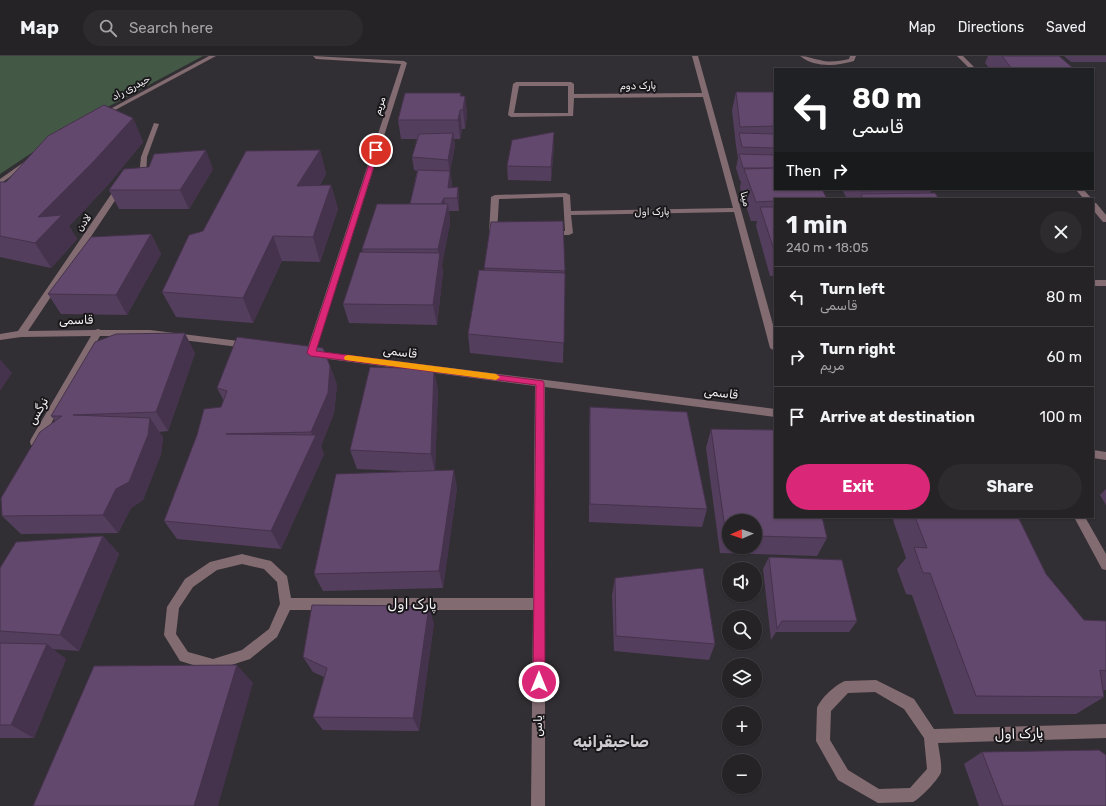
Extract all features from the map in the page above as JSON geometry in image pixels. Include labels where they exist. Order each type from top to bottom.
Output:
[{"type":"street","name":"حیدری راد","points":[[93,120],[213,56]]},
{"type":"street","name":"مریم","points":[[307,353],[404,63],[316,56]]},
{"type":"street","name":"مینا","points":[[695,56],[774,344]]},
{"type":"street","points":[[803,56],[813,62],[836,65],[852,60],[853,56]]},
{"type":"street","points":[[960,56],[972,68]]},
{"type":"street","points":[[516,84],[571,84],[571,96],[570,115],[511,115],[516,84]]},
{"type":"street","name":"پارک دوم","points":[[571,96],[706,95]]},
{"type":"street","name":"لادن","points":[[21,334],[115,194],[142,177],[144,157],[156,124]]},
{"type":"street","points":[[0,182],[35,156]]},
{"type":"street","points":[[1080,190],[1087,198]]},
{"type":"street","points":[[495,196],[566,196],[568,213],[569,233],[493,234],[495,196]]},
{"type":"street","points":[[1094,206],[1106,220]]},
{"type":"street","name":"پارک اول","points":[[568,213],[737,210]]},
{"type":"street","points":[[1094,283],[1106,283]]},
{"type":"street","name":"قاسمی","points":[[0,337],[21,334],[98,332],[150,333],[258,346]]},
{"type":"street","name":"نرگس","points":[[31,449],[98,332]]},
{"type":"street","name":"قاسمی","points":[[307,353],[774,413]]},
{"type":"street","name":"یاس","points":[[538,806],[540,383]]},
{"type":"street","points":[[1094,454],[1106,456]]},
{"type":"street","points":[[1080,518],[1106,565]]},
{"type":"street","points":[[242,559],[267,565],[283,580],[286,604],[273,633],[246,655],[213,665],[184,657],[170,635],[173,607],[189,583],[214,566],[242,559]]},
{"type":"street","name":"پارک اول","points":[[286,604],[539,604]]},
{"type":"street","points":[[876,686],[909,704],[931,736],[934,771],[913,795],[878,796],[843,775],[823,741],[824,708],[844,687],[876,686]]},
{"type":"street","name":"پارک اول","points":[[931,736],[1106,731]]},
{"type":"green space","points":[[0,56],[203,56],[72,126],[0,174]]},
{"type":"building","points":[[1002,56],[1059,56],[1073,68],[1011,68]]},
{"type":"building","points":[[736,92],[774,92],[774,126],[740,127]]},
{"type":"building","points":[[405,93],[461,93],[460,96],[465,96],[463,110],[460,110],[458,120],[398,120]]},
{"type":"building","points":[[104,105],[133,118],[94,161],[38,217],[62,215],[35,243],[0,236],[0,182],[6,182],[48,136]]},
{"type":"building","points":[[554,132],[551,167],[507,166],[512,140]]},
{"type":"building","points":[[453,133],[448,160],[412,157],[419,134]]},
{"type":"building","points":[[739,133],[774,134],[774,148],[742,147]]},
{"type":"building","points":[[206,150],[180,190],[109,190],[124,169],[149,167],[154,154]]},
{"type":"building","points":[[320,150],[297,186],[331,185],[313,237],[273,236],[243,298],[162,292],[189,235],[203,231],[246,151]]},
{"type":"building","points":[[739,154],[774,155],[774,168],[743,168]]},
{"type":"building","points":[[774,168],[774,190],[822,190],[826,198],[774,198],[774,201],[756,202],[744,169]]},
{"type":"building","points":[[418,170],[450,171],[448,188],[458,187],[457,198],[444,198],[441,204],[410,204]]},
{"type":"building","points":[[860,190],[886,190],[860,191]]},
{"type":"building","points":[[935,193],[938,198],[863,198],[861,194]]},
{"type":"building","points":[[377,204],[448,204],[438,249],[362,249]]},
{"type":"building","points":[[760,207],[774,207],[774,250]]},
{"type":"building","points":[[563,221],[565,271],[484,268],[491,222]]},
{"type":"building","points":[[151,234],[116,295],[48,294],[91,237]]},
{"type":"building","points":[[360,252],[440,253],[433,305],[343,304]]},
{"type":"building","points":[[479,270],[565,273],[564,343],[468,334]]},
{"type":"building","points":[[185,333],[156,412],[73,415],[150,418],[148,435],[129,482],[116,489],[103,515],[2,516],[1,498],[40,432],[62,416],[51,416],[95,342],[116,334]]},
{"type":"building","points":[[237,337],[323,348],[330,366],[328,393],[311,432],[226,434],[316,435],[271,531],[164,521],[197,435],[204,409],[221,407],[227,391],[217,388]]},
{"type":"building","points":[[370,367],[434,369],[431,454],[350,450]]},
{"type":"building","points":[[590,407],[687,412],[707,509],[590,504]]},
{"type":"building","points":[[711,429],[774,430],[774,518],[822,518],[827,538],[762,536],[762,514],[723,514]]},
{"type":"building","points":[[454,470],[439,571],[314,574],[336,474]]},
{"type":"building","points":[[915,518],[1018,518],[1046,574],[1084,620],[1106,621],[1106,671],[1100,670],[1104,697],[976,696],[930,573],[923,573],[914,547],[927,548]]},
{"type":"building","points":[[103,536],[60,635],[0,631],[0,568],[16,542]]},
{"type":"building","points":[[769,557],[842,560],[857,621],[782,621],[777,629]]},
{"type":"building","points":[[703,568],[715,644],[616,636],[615,578]]},
{"type":"building","points":[[312,605],[429,606],[413,718],[313,717],[327,668],[303,657]]},
{"type":"building","points":[[0,643],[47,644],[11,725],[0,725]]},
{"type":"building","points":[[237,665],[194,806],[33,806],[94,666]]},
{"type":"building","points":[[1099,750],[1106,755],[1106,806],[1003,806],[982,752]]},
{"type":"slow traffic","points":[[348,358],[496,377]]},
{"type":"district","name":"صاحبقرانیه","points":[[611,741]]},
{"type":"route","points":[[376,150],[311,353],[540,383],[539,682]]}]
